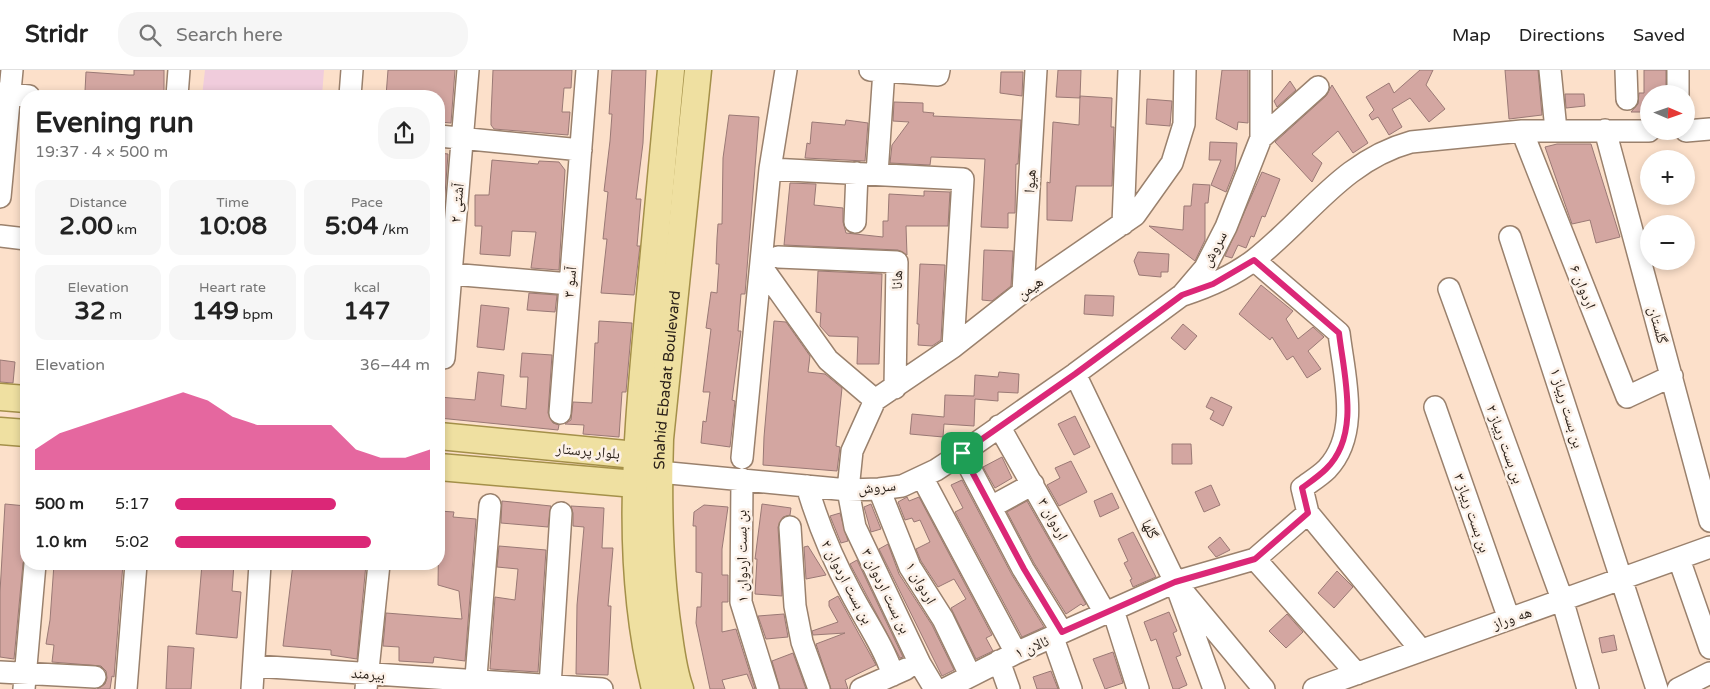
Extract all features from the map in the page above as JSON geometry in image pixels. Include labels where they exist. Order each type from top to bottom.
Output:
[{"type":"main road","name":"Shahid Ebadat Boulevard","points":[[655,689],[646,652],[637,570],[635,484],[636,455],[671,70]]},
{"type":"main road","name":"Shahid Ebadat Boulevard","points":[[680,689],[675,674],[663,593],[659,472],[660,439],[698,70]]},
{"type":"main road","points":[[0,397],[20,399]]},
{"type":"main road","points":[[0,431],[20,433]]},
{"type":"main road","name":"بلوار پرستار","points":[[445,437],[636,455],[659,472]]},
{"type":"main road","name":"بلوار پرستار","points":[[445,468],[635,484]]},
{"type":"main road","points":[[635,484],[659,472]]},
{"type":"street","points":[[0,197],[13,95],[12,70]]},
{"type":"street","points":[[177,90],[179,70]]},
{"type":"street","points":[[350,90],[352,70]]},
{"type":"street","name":"آشتی ۲","points":[[445,274],[462,139],[468,70]]},
{"type":"street","name":"آسو ۳","points":[[560,413],[587,70]]},
{"type":"street","points":[[742,458],[769,262],[770,169],[786,70]]},
{"type":"street","points":[[855,222],[867,174],[879,70],[938,73]]},
{"type":"street","name":"هیوا","points":[[1023,292],[1036,70]]},
{"type":"street","points":[[1123,224],[1129,70]]},
{"type":"street","name":"هیمن","points":[[875,400],[954,347],[1023,292],[1123,224],[1141,207],[1172,163],[1184,124],[1185,70]]},
{"type":"street","name":"سروش","points":[[659,472],[848,490],[879,489],[902,486],[922,477],[962,453],[1075,374],[1182,295],[1205,268],[1212,256],[1261,138],[1261,70]]},
{"type":"street","points":[[1550,70],[1556,130]]},
{"type":"street","points":[[1626,70],[1627,100]]},
{"type":"street","points":[[1678,70],[1678,85]]},
{"type":"street","points":[[1261,138],[1318,87]]},
{"type":"street","points":[[1695,130],[1710,129]]},
{"type":"street","name":"گلستان","points":[[1605,130],[1710,521]]},
{"type":"street","points":[[1182,295],[1213,284],[1254,260],[1323,194],[1364,162],[1378,154],[1412,142],[1522,131],[1640,131]]},
{"type":"street","name":"اردوان ۶","points":[[1522,131],[1627,397],[1672,376]]},
{"type":"street","points":[[445,137],[581,150]]},
{"type":"street","points":[[770,169],[963,179],[954,347]]},
{"type":"street","points":[[0,236],[20,238]]},
{"type":"street","name":"بن بست ریباز ۱","points":[[1510,237],[1657,689]]},
{"type":"street","points":[[1254,260],[1339,333],[1348,419],[1340,450],[1327,469],[1302,488],[1308,513],[1421,650]]},
{"type":"street","points":[[769,262],[828,360],[875,400],[852,451],[848,490]]},
{"type":"street","name":"هانا","points":[[769,262],[897,262],[895,388]]},
{"type":"street","points":[[445,274],[570,284]]},
{"type":"street","name":"بن بست ریباز ۲","points":[[1449,289],[1562,599],[1588,689]]},
{"type":"street","name":"گلها","points":[[1075,374],[1175,582],[1214,689]]},
{"type":"street","name":"بن بست ریباز ۳","points":[[1435,407],[1508,619]]},
{"type":"street","name":"اردوان ۳","points":[[999,426],[1109,611],[1138,689]]},
{"type":"street","points":[[962,453],[1058,635],[1071,689]]},
{"type":"street","points":[[922,477],[1008,657],[1009,689]]},
{"type":"street","name":"بن بست اردوان ۱","points":[[742,479],[741,602],[768,689]]},
{"type":"street","points":[[991,507],[1033,484]]},
{"type":"street","name":"بن بست اردوان ۲","points":[[807,486],[820,531],[851,593],[887,657],[894,675]]},
{"type":"street","name":"اردوان ۱","points":[[879,489],[910,567],[943,619],[970,675]]},
{"type":"street","name":"بن بست اردوان ۳","points":[[848,490],[855,527],[920,664],[943,689]]},
{"type":"street","points":[[475,685],[490,505]]},
{"type":"street","points":[[550,686],[561,513]]},
{"type":"street","points":[[1308,513],[1255,559],[1357,674]]},
{"type":"street","points":[[790,527],[795,606],[802,642],[819,689]]},
{"type":"street","name":"هه وراز","points":[[1314,689],[1710,547]]},
{"type":"street","name":"ئالان ۱","points":[[943,689],[1008,657],[1175,582],[1255,559]]},
{"type":"street","points":[[1680,559],[1710,648]]},
{"type":"street","points":[[24,681],[34,570]]},
{"type":"street","points":[[126,689],[136,570]]},
{"type":"street","points":[[252,689],[260,570]]},
{"type":"street","points":[[367,681],[378,570]]},
{"type":"street","points":[[1175,582],[1264,689]]},
{"type":"street","points":[[861,689],[920,664]]},
{"type":"street","name":"بیرمند","points":[[254,666],[367,681],[602,689]]},
{"type":"street","points":[[0,672],[24,681],[95,677]]},
{"type":"street","points":[[1678,689],[1710,673]]},
{"type":"shaded area","points":[[205,70],[324,70],[322,90],[203,90]]},
{"type":"building","points":[[134,70],[164,70],[164,90],[85,90],[86,72],[134,75]]},
{"type":"building","points":[[388,70],[455,70],[451,123],[445,122],[445,90],[386,90]]},
{"type":"building","points":[[493,70],[572,70],[571,88],[564,88],[562,112],[570,112],[568,135],[494,129],[491,125]]},
{"type":"building","points":[[612,70],[646,70],[643,143],[636,199],[641,199],[637,246],[640,246],[634,295],[601,293],[607,239],[603,239],[608,192],[604,191],[612,114],[609,114]]},
{"type":"building","points":[[1058,70],[1081,70],[1080,98],[1056,97]]},
{"type":"building","points":[[1222,70],[1248,70],[1248,123],[1238,122],[1237,130],[1216,119]]},
{"type":"building","points":[[1420,70],[1433,70],[1426,85],[1445,109],[1429,122],[1410,98],[1392,109],[1402,127],[1389,135],[1378,117],[1372,120],[1369,115],[1374,110],[1366,97],[1389,83],[1394,93]]},
{"type":"building","points":[[1505,70],[1538,70],[1542,115],[1509,119]]},
{"type":"building","points":[[1644,70],[1666,70],[1666,85],[1644,85]]},
{"type":"building","points":[[1001,72],[1023,72],[1022,96],[1000,93]]},
{"type":"building","points":[[1290,81],[1296,90],[1277,107],[1274,101]]},
{"type":"building","points":[[1332,85],[1368,143],[1353,153],[1338,131],[1312,154],[1322,163],[1312,182],[1275,142],[1326,96]]},
{"type":"building","points":[[1639,93],[1640,112],[1631,112],[1638,104]]},
{"type":"building","points":[[1565,94],[1584,94],[1585,106],[1566,108]]},
{"type":"building","points":[[1080,96],[1112,98],[1111,127],[1114,127],[1112,186],[1076,186],[1072,221],[1047,220],[1047,182],[1050,183],[1053,122],[1079,125]]},
{"type":"building","points":[[1147,99],[1172,101],[1170,126],[1146,124]]},
{"type":"building","points":[[894,102],[923,103],[923,112],[934,113],[933,116],[1021,120],[1018,164],[1016,164],[1015,213],[1008,213],[1008,228],[981,227],[985,159],[931,157],[930,165],[890,163],[892,145],[909,122],[893,121]]},
{"type":"building","points":[[729,115],[759,117],[745,294],[741,294],[738,331],[741,331],[732,400],[735,401],[730,447],[701,443],[703,421],[706,422],[710,392],[703,392],[711,329],[706,328],[711,292],[717,293],[719,264],[716,264],[717,238],[718,224],[722,224],[723,158]]},
{"type":"building","points":[[846,120],[868,123],[865,161],[805,158],[807,143],[810,144],[812,122],[845,125]]},
{"type":"building","points":[[1210,142],[1237,143],[1235,169],[1226,192],[1211,185],[1221,160],[1209,160]]},
{"type":"building","points":[[1557,144],[1591,144],[1620,237],[1596,243],[1590,220],[1572,224],[1545,147]]},
{"type":"building","points":[[445,154],[448,154],[445,194]]},
{"type":"building","points":[[492,160],[538,164],[539,161],[559,162],[565,170],[559,270],[531,268],[536,232],[512,231],[510,256],[480,254],[482,226],[475,226],[475,195],[489,195]]},
{"type":"building","points":[[1262,172],[1280,179],[1265,217],[1262,216],[1254,237],[1251,236],[1246,248],[1238,245],[1232,258],[1225,256]]},
{"type":"building","points":[[790,183],[816,184],[814,205],[843,208],[843,222],[846,233],[883,237],[883,221],[888,221],[889,194],[924,196],[924,191],[950,192],[948,226],[906,226],[907,255],[898,250],[784,245]]},
{"type":"building","points":[[1193,184],[1210,185],[1208,203],[1205,203],[1205,240],[1195,261],[1149,226],[1183,230],[1184,206],[1191,206]]},
{"type":"building","points":[[984,250],[1013,251],[1011,286],[992,301],[982,300]]},
{"type":"building","points":[[1138,252],[1169,254],[1168,272],[1161,272],[1161,277],[1139,275],[1134,261]]},
{"type":"building","points":[[920,264],[945,265],[941,340],[932,346],[918,345],[919,324],[917,324]]},
{"type":"building","points":[[818,271],[882,274],[879,364],[857,364],[858,337],[829,336],[820,326],[821,313],[816,312]]},
{"type":"building","points":[[1261,285],[1293,311],[1286,319],[1298,339],[1313,327],[1324,337],[1308,351],[1321,369],[1307,378],[1293,356],[1287,360],[1272,337],[1270,340],[1239,314]]},
{"type":"building","points":[[529,293],[557,295],[555,312],[527,310]]},
{"type":"building","points":[[1085,295],[1114,296],[1113,316],[1084,314]]},
{"type":"building","points":[[481,305],[509,308],[504,350],[477,347]]},
{"type":"building","points":[[599,321],[632,323],[626,392],[622,392],[619,437],[583,434],[584,425],[565,424],[571,420],[573,402],[592,403],[595,343],[598,343]]},
{"type":"building","points":[[774,321],[786,322],[810,356],[808,372],[825,374],[842,388],[836,446],[840,447],[837,471],[763,465]]},
{"type":"building","points":[[1183,324],[1197,336],[1185,350],[1171,338]]},
{"type":"building","points":[[522,353],[552,355],[548,413],[553,423],[559,425],[558,430],[445,419],[445,398],[475,400],[478,372],[504,375],[501,406],[526,409],[528,377],[520,377]]},
{"type":"building","points":[[0,360],[15,362],[13,383],[0,382]]},
{"type":"building","points":[[999,372],[1019,374],[1018,393],[998,392],[998,401],[975,399],[974,426],[944,424],[943,437],[910,434],[912,414],[944,417],[945,395],[974,396],[975,375],[998,377]]},
{"type":"building","points":[[1211,397],[1232,407],[1223,426],[1210,419],[1214,411],[1206,407]]},
{"type":"building","points":[[1075,416],[1090,447],[1074,455],[1058,424]]},
{"type":"building","points":[[1172,444],[1191,444],[1192,464],[1172,464]]},
{"type":"building","points":[[1002,457],[1012,478],[995,488],[983,467]]},
{"type":"building","points":[[1071,461],[1087,492],[1059,506],[1047,485],[1060,478],[1055,468]]},
{"type":"building","points":[[962,480],[1012,575],[1044,627],[1022,637],[955,512],[963,508],[951,485]]},
{"type":"building","points":[[1211,485],[1220,505],[1204,512],[1195,492]]},
{"type":"building","points":[[1112,493],[1119,508],[1100,517],[1094,501]]},
{"type":"building","points":[[907,497],[909,501],[919,497],[992,635],[986,638],[993,651],[976,659],[951,608],[966,599],[954,579],[938,587],[921,561],[916,549],[930,542],[920,520],[914,522],[912,518],[905,520],[898,502]]},
{"type":"building","points":[[502,501],[551,506],[548,527],[501,523]]},
{"type":"building","points":[[1027,501],[1086,604],[1083,606],[1081,604],[1066,614],[1034,563],[1007,512]]},
{"type":"building","points":[[5,504],[20,505],[20,570],[22,570],[14,659],[0,657],[0,592]]},
{"type":"building","points":[[762,504],[791,508],[790,515],[783,517],[778,527],[782,596],[755,594],[757,559],[755,559]]},
{"type":"building","points":[[871,504],[881,529],[871,532],[864,507]]},
{"type":"building","points":[[704,505],[728,507],[722,549],[722,575],[728,575],[728,602],[722,602],[722,632],[736,629],[755,689],[753,689],[747,674],[722,680],[725,689],[710,689],[696,623],[697,607],[701,607],[702,573],[696,572],[696,526],[693,526],[694,512]]},
{"type":"building","points":[[571,506],[604,508],[602,548],[613,548],[608,606],[611,606],[608,675],[576,674],[577,605],[584,527],[573,526]]},
{"type":"building","points":[[445,511],[454,512],[453,517],[476,519],[465,661],[434,657],[433,663],[399,661],[399,647],[383,646],[386,613],[462,619],[459,591],[438,585],[438,570],[445,570]]},
{"type":"building","points":[[840,513],[848,541],[841,543],[830,516]]},
{"type":"building","points":[[1133,532],[1156,577],[1133,587],[1130,580],[1132,579],[1124,563],[1128,561],[1118,539]]},
{"type":"building","points":[[1220,537],[1230,550],[1216,557],[1208,547]]},
{"type":"building","points":[[888,544],[899,574],[932,625],[954,670],[942,676],[879,549]]},
{"type":"building","points":[[499,546],[546,550],[538,672],[490,669],[495,597],[515,600],[518,569],[497,567]]},
{"type":"building","points":[[808,546],[826,575],[806,579],[804,547]]},
{"type":"building","points":[[857,560],[903,657],[900,658],[850,564]]},
{"type":"building","points":[[54,570],[123,570],[114,677],[112,676],[110,689],[97,689],[105,684],[107,678],[106,671],[101,666],[52,662],[54,645],[46,644],[50,620]]},
{"type":"building","points":[[201,570],[234,570],[232,591],[241,592],[237,638],[196,634]]},
{"type":"building","points":[[292,570],[365,570],[357,659],[331,655],[331,650],[283,646]]},
{"type":"building","points":[[1337,571],[1353,587],[1334,608],[1318,593]]},
{"type":"building","points":[[838,596],[876,665],[845,680],[848,689],[831,689],[816,644],[845,633],[813,635],[812,631],[838,622],[829,606],[829,601]]},
{"type":"building","points":[[1169,612],[1177,631],[1173,633],[1181,655],[1176,657],[1187,685],[1178,689],[1173,689],[1156,639],[1151,641],[1144,622]]},
{"type":"building","points":[[784,614],[788,637],[766,639],[758,616]]},
{"type":"building","points":[[1287,614],[1303,632],[1286,648],[1269,631]]},
{"type":"building","points":[[1614,635],[1617,650],[1602,653],[1599,638]]},
{"type":"building","points":[[168,646],[194,648],[191,689],[166,689]]},
{"type":"building","points":[[1113,652],[1123,683],[1105,689],[1093,659]]},
{"type":"building","points":[[793,653],[806,689],[780,689],[772,661]]},
{"type":"building","points":[[1051,671],[1058,689],[1037,689],[1033,677]]},
{"type":"route","points":[[1254,260],[1339,333],[1348,419],[1340,450],[1327,469],[1302,488],[1308,513],[1255,559],[1175,582],[1062,632],[1024,569],[962,453],[1075,374],[1182,295],[1213,284],[1254,260]]}]
